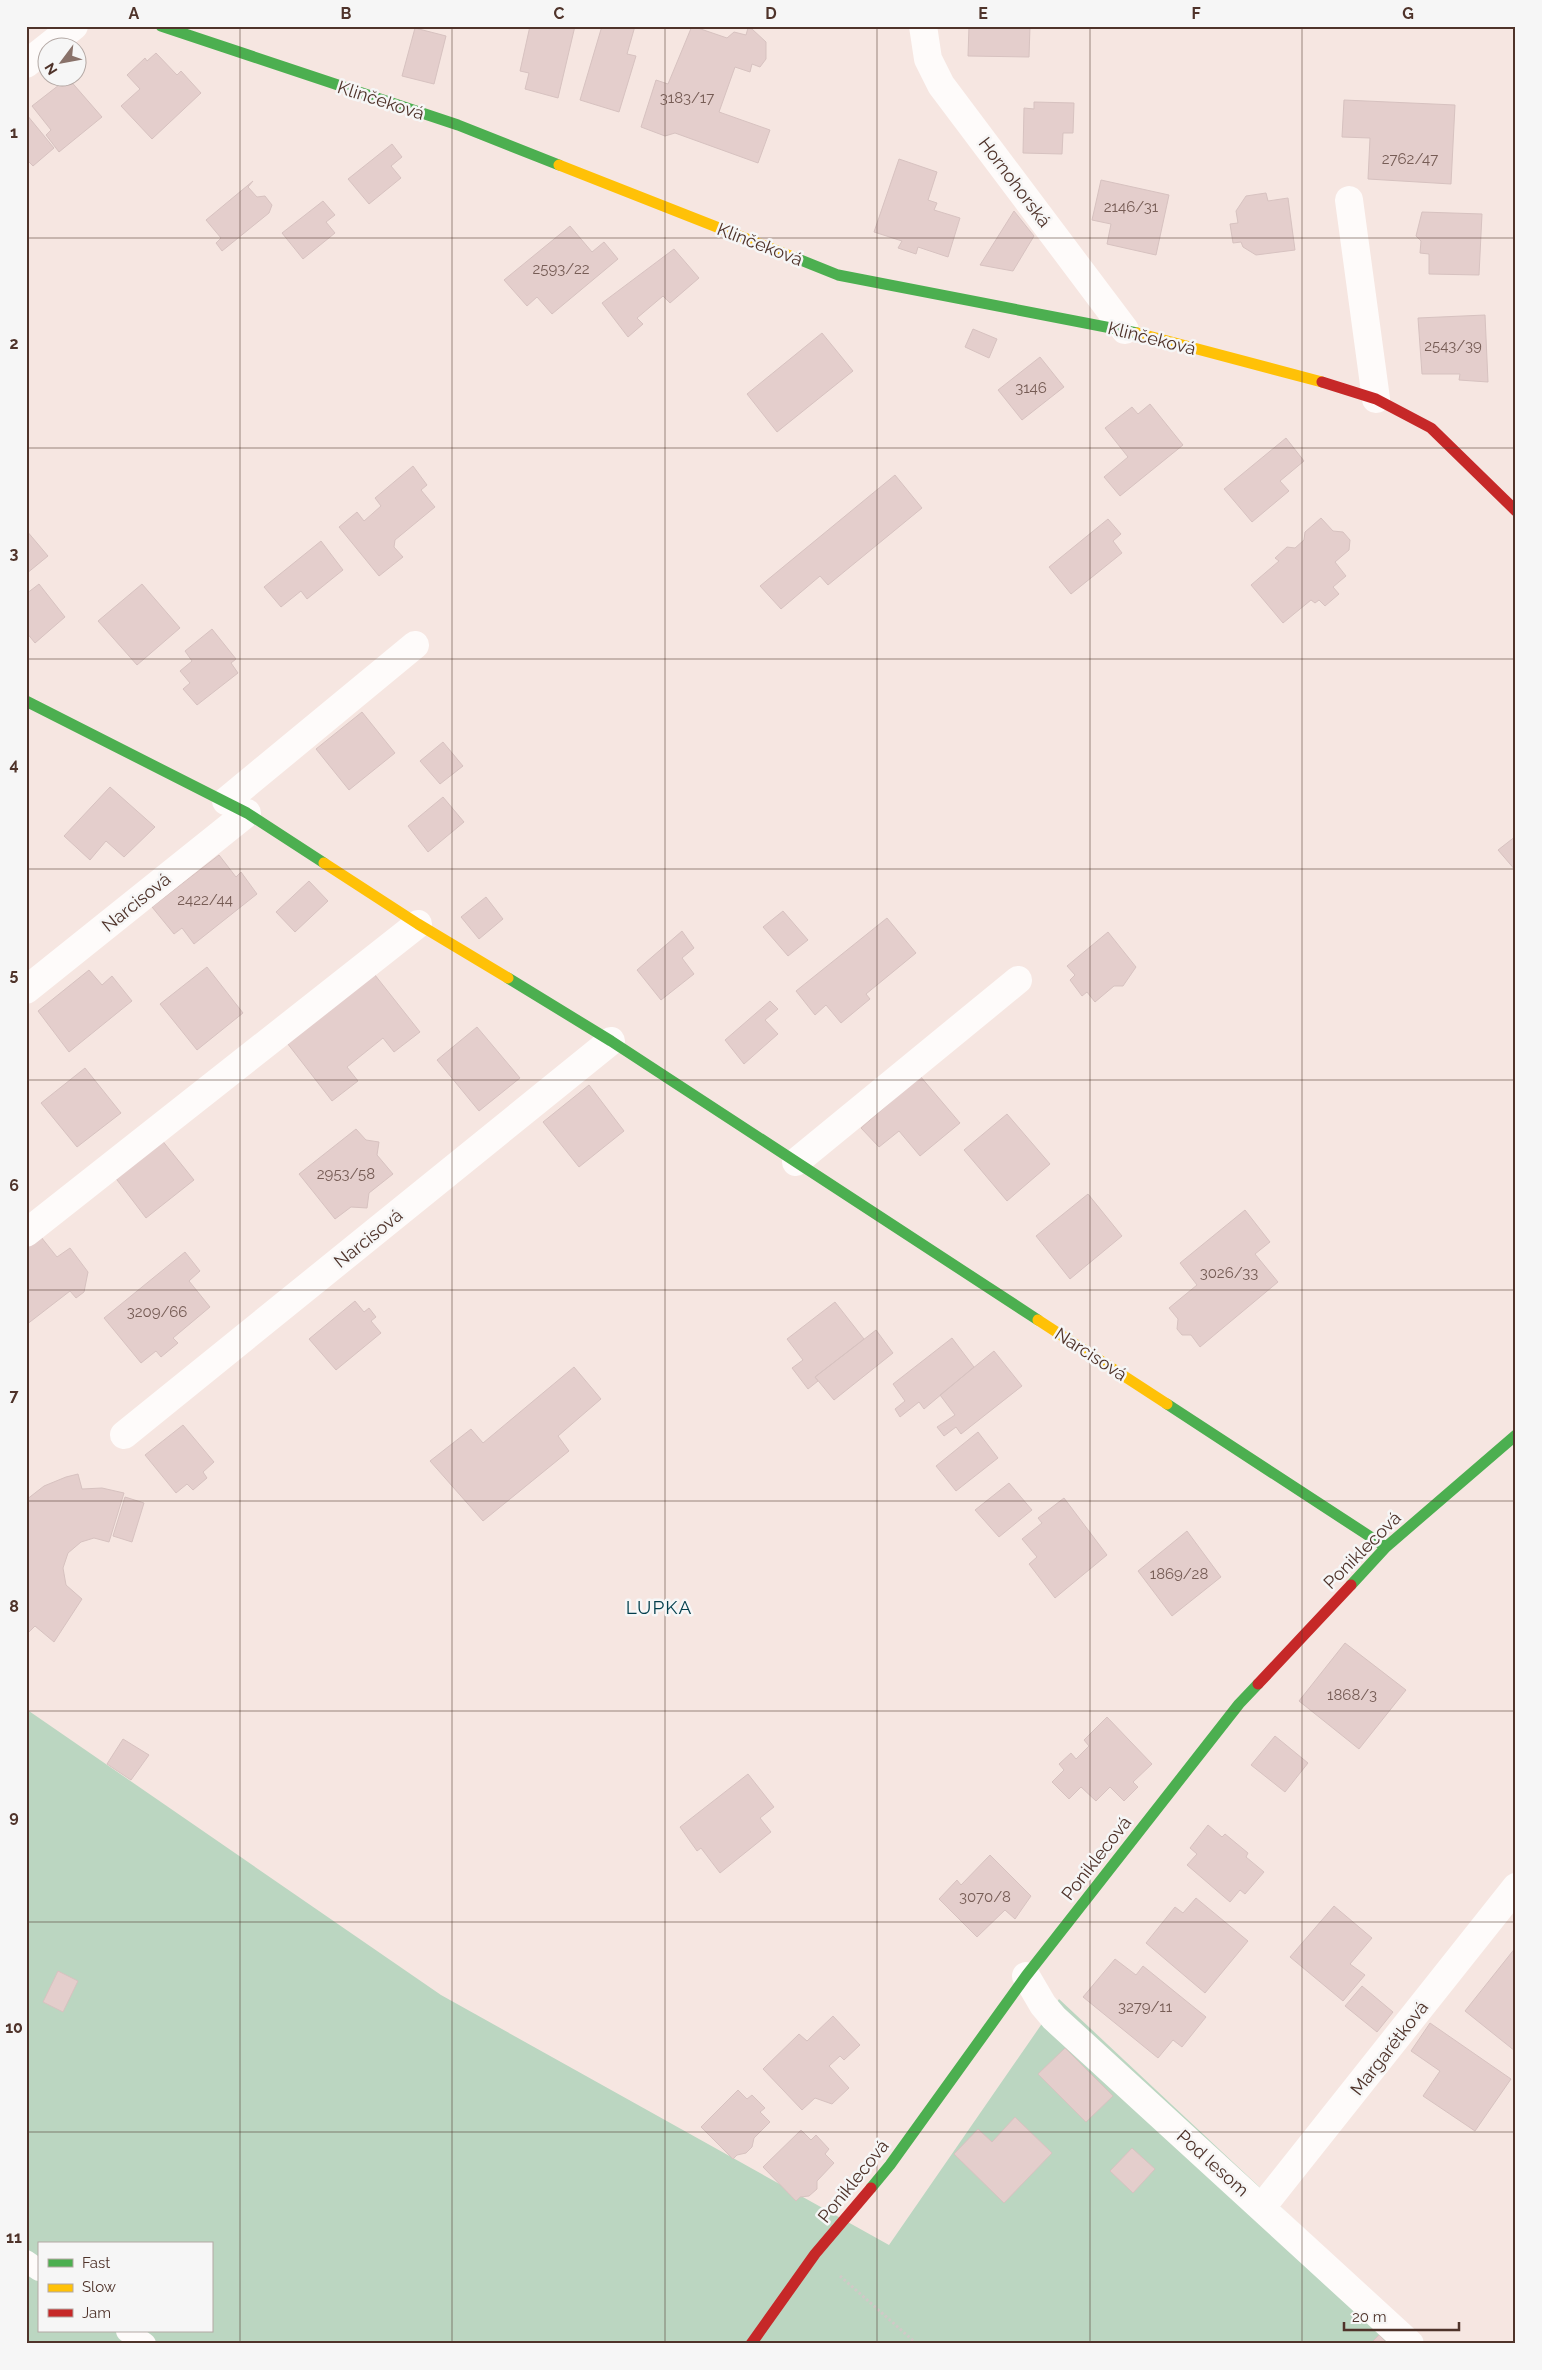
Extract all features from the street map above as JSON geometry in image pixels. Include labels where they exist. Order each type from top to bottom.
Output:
[{"type":"street","points":[[26,64],[74,26]]},
{"type":"street","name":"Klinčeková","points":[[161,26],[458,125],[838,274],[1125,330],[1340,387],[1376,399],[1431,428],[1516,510]]},
{"type":"street","name":"Hornohorská","points":[[923,26],[928,58],[942,84],[1125,330]]},
{"type":"street","points":[[1349,200],[1376,399]]},
{"type":"street","name":"Narcisová","points":[[26,990],[236,807],[415,645]]},
{"type":"street","name":"Narcisová","points":[[26,701],[236,807],[418,924],[611,1041],[1386,1547]]},
{"type":"street","points":[[26,1233],[418,924]]},
{"type":"street","points":[[796,1162],[1018,980]]},
{"type":"street","name":"Narcisová","points":[[124,1435],[611,1041]]},
{"type":"street","name":"Poniklecová","points":[[751,2344],[815,2254],[890,2165],[1026,1976],[1239,1704],[1386,1547],[1516,1435]]},
{"type":"street","name":"Margarétková","points":[[1262,2207],[1516,1888]]},
{"type":"street","name":"Pod lesom","points":[[1026,1976],[1043,2005],[1054,2018],[1410,2344]]},
{"type":"lane","points":[[26,2261],[38,2269]]},
{"type":"lane","points":[[128,2332],[145,2344]]},
{"type":"path","points":[[815,2254],[917,2344]]},
{"type":"green space","points":[[26,1709],[441,1995],[889,2245],[1059,1999],[1427,2344],[26,2344]]},
{"type":"building","points":[[530,26],[575,26],[558,98],[525,89],[529,73],[520,71]]},
{"type":"building","points":[[602,26],[635,26],[627,54],[636,56],[619,112],[580,100]]},
{"type":"building","points":[[692,26],[727,38],[734,32],[746,35],[748,28],[752,29],[766,42],[766,59],[760,67],[752,64],[750,72],[735,67],[719,112],[770,130],[758,163],[675,133],[665,136],[641,127],[656,80],[668,84]]},
{"type":"building","points":[[969,26],[1030,26],[1029,57],[968,56]]},
{"type":"building","points":[[415,28],[446,36],[434,84],[402,76]]},
{"type":"building","points":[[156,53],[177,75],[181,71],[201,93],[152,139],[121,106],[140,89],[127,75],[145,58],[147,61]]},
{"type":"building","points":[[55,88],[77,88],[102,117],[59,152],[46,135],[51,130],[32,106]]},
{"type":"building","points":[[1344,100],[1455,105],[1451,184],[1368,179],[1370,138],[1342,137]]},
{"type":"building","points":[[1034,102],[1074,103],[1073,133],[1063,133],[1062,154],[1023,153],[1024,108],[1034,109]]},
{"type":"building","points":[[27,115],[54,148],[33,166],[26,159]]},
{"type":"building","points":[[392,144],[402,157],[391,166],[401,178],[369,204],[348,179]]},
{"type":"building","points":[[899,159],[937,172],[928,200],[937,203],[934,210],[960,218],[948,257],[918,247],[916,254],[898,248],[902,241],[874,232]]},
{"type":"building","points":[[1101,180],[1169,195],[1156,255],[1107,244],[1111,224],[1092,220]]},
{"type":"building","points":[[253,181],[248,187],[257,197],[265,196],[272,205],[269,213],[222,251],[216,243],[221,238],[206,220]]},
{"type":"building","points":[[1266,193],[1268,201],[1288,198],[1295,250],[1256,255],[1243,247],[1241,242],[1233,243],[1230,224],[1238,223],[1236,211],[1246,196]]},
{"type":"building","points":[[323,201],[335,215],[326,222],[335,233],[303,259],[282,233]]},
{"type":"building","points":[[1014,211],[1034,236],[1013,271],[980,265]]},
{"type":"building","points":[[1422,212],[1482,214],[1479,275],[1429,274],[1429,254],[1420,253],[1421,241],[1416,236]]},
{"type":"building","points":[[570,226],[592,252],[604,242],[618,259],[552,314],[537,297],[527,306],[504,280]]},
{"type":"building","points":[[674,249],[699,278],[670,303],[663,296],[637,318],[643,324],[628,337],[602,303]]},
{"type":"building","points":[[1485,315],[1488,382],[1459,380],[1460,374],[1422,374],[1418,318]]},
{"type":"building","points":[[973,329],[997,339],[989,358],[965,347]]},
{"type":"building","points":[[822,333],[853,371],[777,432],[747,394]]},
{"type":"building","points":[[1040,357],[1064,387],[1022,420],[998,390]]},
{"type":"building","points":[[1150,404],[1183,445],[1120,496],[1104,477],[1128,457],[1105,428],[1132,407],[1138,414]]},
{"type":"building","points":[[1286,438],[1304,461],[1280,481],[1289,491],[1252,522],[1224,489]]},
{"type":"building","points":[[413,466],[427,485],[421,490],[435,507],[395,540],[394,547],[403,557],[379,576],[339,527],[357,512],[364,521],[381,506],[375,498]]},
{"type":"building","points":[[895,475],[922,508],[828,585],[820,576],[781,609],[760,586]]},
{"type":"building","points":[[1321,518],[1333,531],[1343,532],[1350,540],[1349,550],[1335,562],[1346,576],[1333,587],[1339,594],[1325,606],[1319,600],[1315,603],[1311,600],[1283,623],[1251,585],[1279,561],[1275,558],[1287,547],[1295,548],[1304,540],[1305,532]]},
{"type":"building","points":[[1108,519],[1121,534],[1113,541],[1122,553],[1071,594],[1049,567]]},
{"type":"building","points":[[26,530],[48,556],[26,574]]},
{"type":"building","points":[[321,541],[343,570],[307,599],[301,591],[281,607],[264,587]]},
{"type":"building","points":[[39,584],[65,617],[35,643],[26,632],[26,594]]},
{"type":"building","points":[[142,584],[180,628],[137,665],[98,621]]},
{"type":"building","points":[[212,629],[236,659],[231,663],[238,673],[197,705],[183,689],[190,683],[180,671],[192,661],[185,651]]},
{"type":"building","points":[[362,712],[395,753],[349,790],[316,749]]},
{"type":"building","points":[[443,742],[463,766],[440,784],[420,761]]},
{"type":"building","points":[[110,787],[155,827],[124,857],[106,841],[90,860],[64,836]]},
{"type":"building","points":[[443,797],[464,822],[428,852],[408,826]]},
{"type":"building","points":[[1516,836],[1516,871],[1498,850]]},
{"type":"building","points":[[219,855],[236,877],[241,872],[257,894],[194,944],[182,928],[174,934],[152,907]]},
{"type":"building","points":[[309,881],[328,901],[295,932],[276,912]]},
{"type":"building","points":[[486,897],[503,919],[479,939],[461,917]]},
{"type":"building","points":[[783,911],[808,940],[788,956],[763,927]]},
{"type":"building","points":[[887,918],[916,953],[866,994],[870,999],[841,1023],[826,1005],[815,1015],[796,991]]},
{"type":"building","points":[[682,931],[694,948],[682,958],[694,974],[661,1000],[637,970]]},
{"type":"building","points":[[1108,932],[1136,967],[1123,986],[1114,986],[1095,1002],[1087,992],[1082,996],[1070,980],[1075,975],[1067,966]]},
{"type":"building","points":[[207,967],[243,1013],[197,1050],[160,1004]]},
{"type":"building","points":[[89,970],[102,985],[112,976],[132,1001],[69,1052],[38,1011]]},
{"type":"building","points":[[371,970],[420,1032],[394,1052],[383,1038],[347,1067],[358,1081],[332,1101],[284,1039]]},
{"type":"building","points":[[770,1001],[778,1009],[765,1020],[778,1034],[744,1064],[725,1040]]},
{"type":"building","points":[[477,1027],[520,1078],[479,1111],[437,1060]]},
{"type":"building","points":[[85,1068],[121,1113],[77,1147],[41,1103]]},
{"type":"building","points":[[920,1076],[960,1123],[920,1156],[899,1131],[879,1147],[861,1128]]},
{"type":"building","points":[[589,1085],[624,1131],[579,1167],[543,1122]]},
{"type":"building","points":[[1007,1114],[1050,1164],[1007,1201],[964,1150]]},
{"type":"building","points":[[356,1129],[366,1140],[379,1142],[377,1155],[393,1174],[369,1193],[367,1208],[351,1207],[335,1219],[299,1174]]},
{"type":"building","points":[[161,1139],[194,1180],[146,1218],[114,1176]]},
{"type":"building","points":[[1088,1194],[1122,1236],[1070,1279],[1036,1236]]},
{"type":"building","points":[[1245,1210],[1270,1242],[1255,1254],[1278,1282],[1200,1347],[1191,1335],[1182,1335],[1177,1329],[1178,1319],[1169,1308],[1197,1285],[1180,1263]]},
{"type":"building","points":[[41,1237],[57,1257],[70,1248],[88,1272],[84,1292],[76,1298],[70,1291],[26,1325],[26,1248]]},
{"type":"building","points":[[185,1252],[200,1271],[189,1281],[210,1307],[173,1338],[178,1343],[161,1357],[156,1351],[141,1363],[104,1318]]},
{"type":"building","points":[[355,1301],[364,1312],[369,1308],[376,1317],[371,1321],[381,1333],[336,1370],[309,1339]]},
{"type":"building","points":[[835,1302],[864,1339],[815,1377],[818,1381],[808,1389],[792,1368],[803,1360],[787,1339]]},
{"type":"building","points":[[876,1330],[893,1353],[834,1400],[815,1377]]},
{"type":"building","points":[[952,1338],[974,1367],[924,1409],[919,1402],[900,1417],[895,1409],[905,1401],[893,1384]]},
{"type":"building","points":[[994,1351],[1022,1386],[961,1434],[956,1427],[944,1436],[937,1427],[955,1415],[940,1395]]},
{"type":"building","points":[[574,1367],[601,1399],[558,1436],[569,1451],[483,1521],[430,1461],[471,1429],[483,1443]]},
{"type":"building","points":[[183,1425],[214,1462],[203,1472],[207,1478],[193,1490],[187,1484],[176,1493],[145,1455]]},
{"type":"building","points":[[978,1432],[998,1458],[956,1491],[936,1466]]},
{"type":"building","points":[[78,1474],[82,1489],[102,1488],[124,1493],[109,1542],[94,1538],[81,1542],[68,1553],[63,1568],[66,1585],[82,1599],[54,1642],[35,1626],[26,1635],[26,1500],[44,1486]]},
{"type":"building","points":[[1009,1483],[1032,1510],[999,1537],[975,1510]]},
{"type":"building","points":[[125,1497],[144,1503],[132,1542],[113,1536]]},
{"type":"building","points":[[1064,1498],[1107,1555],[1055,1598],[1029,1564],[1037,1557],[1022,1539],[1042,1523],[1038,1518]]},
{"type":"building","points":[[1187,1531],[1221,1577],[1172,1616],[1138,1571]]},
{"type":"building","points":[[1345,1643],[1406,1690],[1359,1749],[1299,1701]]},
{"type":"building","points":[[1107,1717],[1152,1764],[1133,1782],[1138,1787],[1124,1801],[1110,1787],[1096,1801],[1081,1787],[1069,1799],[1052,1782],[1064,1770],[1059,1764],[1071,1753],[1076,1759],[1089,1746],[1084,1740]]},
{"type":"building","points":[[1275,1736],[1308,1763],[1285,1792],[1251,1765]]},
{"type":"building","points":[[123,1739],[149,1755],[131,1780],[107,1764]]},
{"type":"building","points":[[748,1774],[774,1807],[760,1818],[771,1832],[720,1873],[701,1848],[697,1851],[680,1827]]},
{"type":"building","points":[[1208,1825],[1222,1837],[1225,1834],[1248,1853],[1246,1857],[1264,1872],[1245,1894],[1240,1890],[1230,1902],[1187,1865],[1197,1854],[1190,1848]]},
{"type":"building","points":[[990,1855],[1031,1896],[1015,1919],[1005,1910],[977,1937],[939,1899],[957,1880],[961,1885]]},
{"type":"building","points":[[1196,1898],[1248,1941],[1205,1993],[1146,1943],[1175,1907],[1183,1913]]},
{"type":"building","points":[[1334,1906],[1372,1938],[1350,1964],[1365,1975],[1343,2001],[1290,1957]]},
{"type":"building","points":[[1516,1947],[1516,2051],[1515,2051],[1465,2011]]},
{"type":"building","points":[[1115,1959],[1136,1975],[1143,1966],[1206,2017],[1182,2047],[1173,2040],[1158,2058],[1083,1997]]},
{"type":"building","points":[[58,1971],[78,1981],[63,2012],[43,2002]]},
{"type":"building","points":[[1362,1986],[1393,2012],[1377,2032],[1345,2006]]},
{"type":"building","points":[[833,2016],[860,2045],[844,2060],[840,2056],[829,2066],[849,2088],[832,2104],[815,2098],[802,2110],[763,2069],[799,2034],[807,2041]]},
{"type":"building","points":[[1430,2023],[1511,2079],[1475,2131],[1423,2096],[1440,2071],[1411,2051]]},
{"type":"building","points":[[1065,2048],[1113,2096],[1086,2122],[1038,2074]]},
{"type":"building","points":[[738,2090],[747,2099],[752,2095],[765,2108],[760,2112],[770,2122],[754,2138],[752,2147],[746,2153],[737,2155],[733,2159],[701,2127]]},
{"type":"building","points":[[1015,2117],[1052,2153],[1004,2203],[954,2154],[978,2129],[992,2142]]},
{"type":"building","points":[[801,2130],[811,2140],[816,2135],[829,2149],[825,2154],[834,2163],[817,2181],[817,2189],[809,2196],[800,2197],[796,2201],[763,2167]]},
{"type":"building","points":[[1132,2148],[1155,2169],[1133,2193],[1110,2171]]},
{"type":"building","points":[[1379,2335],[1388,2344],[1370,2344]]},
{"type":"traffic: fast","points":[[161,26],[458,125],[559,165]]},
{"type":"traffic: fast","points":[[793,257],[838,275],[1137,333]]},
{"type":"traffic: fast","points":[[26,701],[247,813],[324,863]]},
{"type":"traffic: fast","points":[[508,978],[611,1041],[1038,1320]]},
{"type":"traffic: fast","points":[[1167,1404],[1386,1547]]},
{"type":"traffic: fast","points":[[1351,1585],[1386,1547],[1516,1435]]},
{"type":"traffic: fast","points":[[871,2188],[890,2165],[1026,1976],[1239,1704],[1258,1684]]},
{"type":"traffic: slow","points":[[559,165],[793,257]]},
{"type":"traffic: slow","points":[[1137,333],[1322,382]]},
{"type":"traffic: slow","points":[[324,863],[418,924],[508,978]]},
{"type":"traffic: slow","points":[[1038,1320],[1167,1404]]},
{"type":"traffic: jam","points":[[1322,382],[1376,399],[1431,428],[1516,511]]},
{"type":"traffic: jam","points":[[1258,1684],[1351,1585]]},
{"type":"traffic: jam","points":[[751,2344],[815,2254],[871,2188]]},
{"type":"district","name":"LUPKA","points":[[659,1607]]}]
